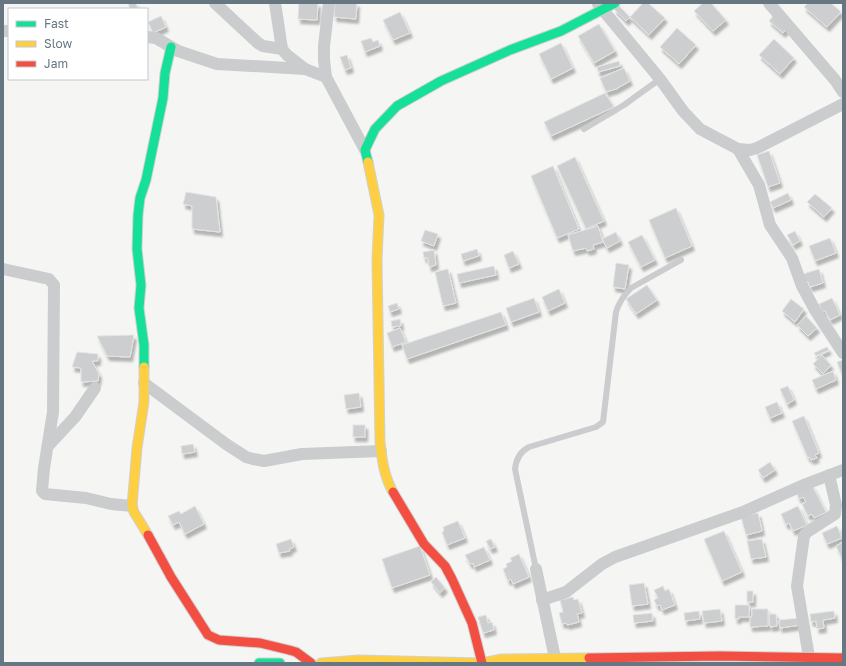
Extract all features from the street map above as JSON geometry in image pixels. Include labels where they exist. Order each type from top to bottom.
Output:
[{"type":"street","points":[[215,3],[263,46],[282,50],[305,69]]},
{"type":"street","points":[[275,3],[282,50]]},
{"type":"street","points":[[329,3],[324,46],[326,76],[365,150],[379,215],[377,260],[382,465],[389,485],[401,507],[424,544],[445,566],[452,579],[472,623],[482,663]]},
{"type":"street","points":[[365,150],[375,129],[397,106],[404,101],[441,81],[510,50],[561,31],[600,6],[615,3]]},
{"type":"street","points":[[769,3],[835,80],[843,92]]},
{"type":"street","points":[[600,6],[660,79],[683,111],[700,129],[738,149],[750,150],[757,148],[843,104]]},
{"type":"street","points":[[148,37],[156,38],[178,51],[217,64],[305,69],[326,76]]},
{"type":"street","points":[[171,47],[165,73],[163,98],[146,180],[140,198],[138,215],[137,249],[141,285],[139,308],[144,345],[144,402],[137,448],[132,506],[171,577],[191,606],[205,631],[212,638],[221,641],[240,641],[268,645],[295,652],[311,663]]},
{"type":"street","points":[[738,149],[759,185],[770,225],[792,258],[802,286],[815,310],[843,354]]},
{"type":"street","points":[[3,269],[49,279],[54,285],[53,412],[42,482],[42,491],[45,494],[86,498],[111,504],[132,506]]},
{"type":"street","points":[[144,383],[226,444],[246,457],[264,461],[302,454],[381,451]]},
{"type":"street","points":[[48,446],[75,417],[95,388]]},
{"type":"street","points":[[542,600],[566,592],[602,564],[615,557],[743,512],[843,470]]},
{"type":"street","points":[[809,657],[797,586],[804,536],[807,532],[833,516],[836,509],[829,475]]},
{"type":"street","points":[[536,569],[555,658]]},
{"type":"street","points":[[321,663],[360,660],[482,663],[555,658],[599,660],[720,656],[843,658]]},
{"type":"street","points":[[259,663],[280,663]]},
{"type":"lane","points":[[584,129],[624,105],[660,79]]},
{"type":"lane","points":[[536,569],[515,470],[516,460],[522,452],[529,447],[596,427],[603,422],[618,304],[631,288],[681,260]]},
{"type":"building","points":[[128,3],[136,3],[138,8],[130,8]]},
{"type":"building","points":[[299,3],[318,3],[317,20],[298,19]]},
{"type":"building","points":[[335,3],[357,3],[356,19],[334,17]]},
{"type":"building","points":[[643,3],[648,3],[665,18],[649,35],[630,17]]},
{"type":"building","points":[[703,3],[711,3],[726,20],[713,31],[694,11]]},
{"type":"building","points":[[808,3],[831,3],[841,12],[827,27],[804,7]]},
{"type":"building","points":[[618,5],[630,17],[626,21],[614,9]]},
{"type":"building","points":[[400,12],[410,33],[393,40],[383,20]]},
{"type":"building","points":[[161,16],[166,27],[153,33],[148,22]]},
{"type":"building","points":[[773,16],[787,28],[783,33],[769,21]]},
{"type":"building","points":[[599,24],[615,51],[594,63],[578,36]]},
{"type":"building","points":[[677,28],[696,45],[679,64],[660,47]]},
{"type":"building","points":[[371,38],[373,42],[378,40],[380,46],[365,52],[361,41]]},
{"type":"building","points":[[774,39],[794,58],[780,74],[759,55]]},
{"type":"building","points":[[561,43],[573,68],[551,79],[539,54]]},
{"type":"building","points":[[347,55],[351,68],[345,70],[340,57]]},
{"type":"building","points":[[619,61],[620,66],[598,72],[597,67]]},
{"type":"building","points":[[624,68],[630,81],[616,89],[606,92],[600,78]]},
{"type":"building","points":[[605,93],[614,107],[551,136],[544,122]]},
{"type":"building","points":[[769,151],[780,183],[768,187],[757,155]]},
{"type":"building","points":[[575,157],[604,221],[586,229],[557,166]]},
{"type":"building","points":[[553,166],[579,229],[557,238],[531,176]]},
{"type":"building","points":[[186,192],[216,197],[220,232],[192,229],[192,206],[183,204]]},
{"type":"building","points":[[788,193],[791,200],[773,208],[770,202]]},
{"type":"building","points":[[815,194],[832,208],[824,217],[807,202]]},
{"type":"building","points":[[676,208],[692,246],[665,258],[649,220]]},
{"type":"building","points":[[598,226],[603,242],[593,245],[594,249],[587,251],[586,248],[573,251],[568,235]]},
{"type":"building","points":[[425,230],[438,234],[434,246],[421,241]]},
{"type":"building","points":[[795,231],[800,241],[793,245],[787,235]]},
{"type":"building","points":[[616,232],[620,241],[607,248],[602,239]]},
{"type":"building","points":[[642,235],[655,260],[641,267],[628,242]]},
{"type":"building","points":[[830,238],[836,253],[815,261],[809,246]]},
{"type":"building","points":[[477,249],[479,256],[463,261],[461,254]]},
{"type":"building","points":[[434,250],[436,265],[429,267],[428,258],[424,258],[423,252]]},
{"type":"building","points":[[513,251],[519,264],[509,268],[504,255]]},
{"type":"building","points":[[616,263],[629,265],[625,289],[613,287]]},
{"type":"building","points":[[494,266],[496,275],[459,283],[457,274]]},
{"type":"building","points":[[448,269],[456,303],[443,306],[435,272]]},
{"type":"building","points":[[819,269],[823,283],[810,287],[803,274]]},
{"type":"building","points":[[647,285],[657,300],[636,314],[626,299]]},
{"type":"building","points":[[559,289],[565,303],[548,311],[542,297]]},
{"type":"building","points":[[534,298],[539,312],[511,322],[506,308]]},
{"type":"building","points":[[832,298],[840,315],[830,320],[825,311],[823,312],[819,304]]},
{"type":"building","points":[[791,299],[804,309],[795,322],[782,311]]},
{"type":"building","points":[[397,303],[399,309],[390,312],[388,306]]},
{"type":"building","points":[[501,312],[506,325],[407,359],[402,345]]},
{"type":"building","points":[[806,316],[817,328],[808,336],[797,325]]},
{"type":"building","points":[[400,319],[401,326],[392,327],[391,321]]},
{"type":"building","points":[[400,328],[406,342],[392,347],[387,333]]},
{"type":"building","points":[[134,335],[130,357],[107,356],[97,336]]},
{"type":"building","points":[[827,347],[829,350],[816,356],[814,353]]},
{"type":"building","points":[[77,352],[98,354],[98,361],[92,361],[99,374],[98,381],[81,382],[81,368],[72,367]]},
{"type":"building","points":[[822,355],[831,365],[823,374],[813,364]]},
{"type":"building","points":[[843,360],[843,377],[837,362]]},
{"type":"building","points":[[833,371],[836,380],[816,389],[812,380]]},
{"type":"building","points":[[788,386],[794,400],[787,404],[780,389]]},
{"type":"building","points":[[359,393],[361,407],[346,409],[344,395]]},
{"type":"building","points":[[777,402],[782,413],[770,418],[765,407]]},
{"type":"building","points":[[804,416],[819,453],[815,455],[817,458],[811,460],[810,457],[808,458],[792,421]]},
{"type":"building","points":[[353,425],[365,425],[365,437],[353,437]]},
{"type":"building","points":[[193,444],[195,452],[182,454],[181,446]]},
{"type":"building","points":[[770,462],[775,470],[763,478],[758,470]]},
{"type":"building","points":[[812,485],[826,512],[814,518],[812,514],[808,516],[802,504],[806,502],[803,497],[799,499],[796,492]]},
{"type":"building","points":[[195,506],[204,524],[185,534],[179,522],[173,525],[168,516],[179,511],[181,514]]},
{"type":"building","points":[[798,506],[807,525],[793,531],[789,523],[786,525],[781,514]]},
{"type":"building","points":[[758,513],[762,531],[746,535],[741,517]]},
{"type":"building","points":[[458,521],[465,538],[447,545],[442,532],[444,531],[443,527]]},
{"type":"building","points":[[837,526],[842,538],[827,544],[822,533]]},
{"type":"building","points":[[724,531],[742,572],[722,581],[704,539]]},
{"type":"building","points":[[291,539],[294,547],[289,549],[290,551],[279,553],[276,544]]},
{"type":"building","points":[[491,539],[495,547],[490,549],[486,541]]},
{"type":"building","points":[[762,539],[766,557],[751,559],[747,541]]},
{"type":"building","points":[[843,542],[843,558],[842,559],[836,546]]},
{"type":"building","points":[[420,546],[430,575],[392,588],[382,559]]},
{"type":"building","points":[[484,547],[490,560],[474,567],[473,563],[470,564],[465,555]]},
{"type":"building","points":[[519,554],[529,577],[513,584],[511,579],[508,581],[503,569],[507,567],[506,564],[512,561],[510,558]]},
{"type":"building","points":[[436,577],[445,588],[440,593],[431,582]]},
{"type":"building","points":[[644,583],[648,604],[632,606],[629,585]]},
{"type":"building","points":[[663,586],[665,591],[669,589],[675,605],[662,610],[660,605],[657,606],[654,600],[658,598],[654,590]]},
{"type":"building","points":[[747,591],[753,591],[753,602],[747,602]]},
{"type":"building","points":[[573,597],[574,600],[578,599],[582,613],[577,614],[579,622],[567,625],[566,623],[562,624],[559,613],[563,612],[560,600]]},
{"type":"building","points":[[735,605],[749,605],[749,617],[739,617],[739,619],[735,619]]},
{"type":"building","points":[[720,609],[722,621],[704,623],[702,611]]},
{"type":"building","points":[[752,609],[768,609],[768,626],[750,627]]},
{"type":"building","points":[[699,611],[700,619],[685,621],[684,613]]},
{"type":"building","points":[[834,611],[835,618],[823,620],[824,628],[817,629],[816,621],[811,622],[810,614]]},
{"type":"building","points":[[652,613],[653,621],[634,623],[633,615]]},
{"type":"building","points":[[769,614],[776,614],[777,626],[770,627]]},
{"type":"building","points":[[486,615],[488,623],[492,622],[494,630],[483,633],[478,617]]},
{"type":"building","points":[[800,618],[801,625],[780,628],[779,620]]},
{"type":"traffic: fast","points":[[368,162],[365,150],[375,129],[397,106],[441,81],[510,50],[561,31],[615,3]]},
{"type":"traffic: fast","points":[[144,367],[144,345],[139,308],[141,285],[137,249],[138,215],[140,198],[146,180],[163,98],[165,73],[171,47]]},
{"type":"traffic: fast","points":[[259,663],[280,663]]},
{"type":"traffic: slow","points":[[368,162],[379,215],[377,260],[380,442],[385,474],[393,492]]},
{"type":"traffic: slow","points":[[144,367],[144,402],[137,448],[132,506],[148,535]]},
{"type":"traffic: slow","points":[[321,663],[359,660],[482,663],[502,659],[589,658]]},
{"type":"traffic: jam","points":[[393,492],[424,544],[445,566],[452,579],[472,623],[482,663]]},
{"type":"traffic: jam","points":[[148,535],[171,577],[208,635],[219,640],[260,643],[289,650],[296,652],[311,663]]},
{"type":"traffic: jam","points":[[589,658],[720,656],[843,658]]}]
